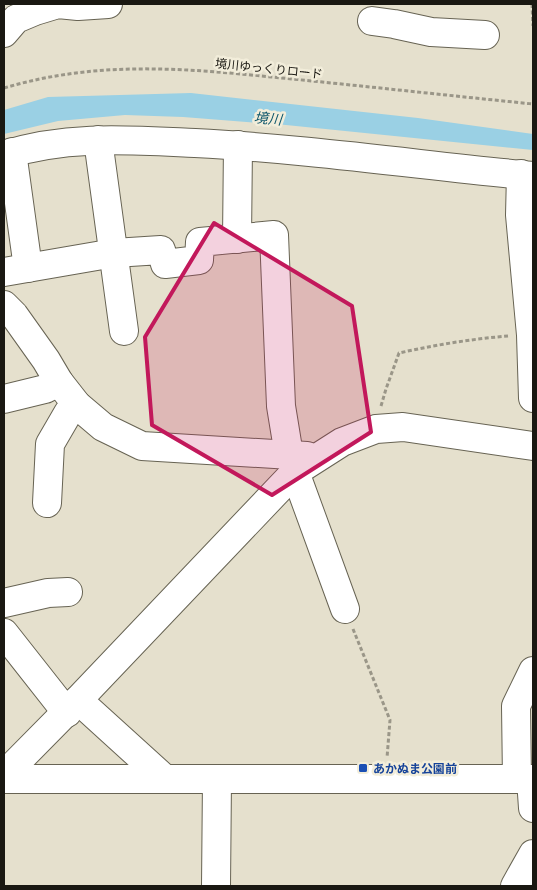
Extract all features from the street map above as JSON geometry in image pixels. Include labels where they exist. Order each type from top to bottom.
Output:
[{"type":"street","points":[[4,33],[16,19],[58,4],[78,6],[108,4]]},
{"type":"street","points":[[386,16],[431,32],[485,36]]},
{"type":"street","points":[[98,140],[124,331]]},
{"type":"street","points":[[345,610],[292,464],[281,406],[274,235],[200,242],[199,260],[164,264],[161,250],[114,253],[16,270],[8,153],[50,143],[98,140],[238,145],[332,153],[527,175],[520,215],[532,335],[533,398]]},
{"type":"street","points":[[238,145],[238,239]]},
{"type":"street","points":[[4,305],[14,315],[77,406],[103,428],[142,446],[292,464],[318,457],[342,442],[376,429],[403,427],[533,446]]},
{"type":"street","points":[[4,400],[45,389],[59,382]]},
{"type":"street","points":[[47,503],[50,444],[68,413],[77,406]]},
{"type":"street","points":[[4,777],[72,706],[292,464]]},
{"type":"street","points":[[4,603],[48,593],[68,592]]},
{"type":"street","points":[[4,633],[72,706],[165,779]]},
{"type":"street","points":[[533,671],[516,706],[533,808]]},
{"type":"street","points":[[4,777],[527,779]]},
{"type":"street","points":[[216,886],[217,779]]},
{"type":"street","points":[[515,886],[533,854]]},
{"type":"path","points":[[532,4],[533,26]]},
{"type":"path","name":"境川ゆっくりロード","points":[[4,88],[32,80],[72,73],[119,68],[169,68],[533,104]]},
{"type":"path","points":[[376,429],[386,389],[399,353],[477,338],[532,335]]},
{"type":"path","points":[[345,610],[390,720],[386,778]]},
{"type":"highlighted area","points":[[214,223],[352,306],[371,432],[272,495],[152,425],[145,337]]},
{"type":"water","name":"境川","points":[[191,93],[418,118],[533,134],[533,150],[286,125],[183,117],[125,115],[58,121],[4,134],[4,110],[48,97]]},
{"type":"place","name":"あかぬま公園前","points":[[363,768]]}]
